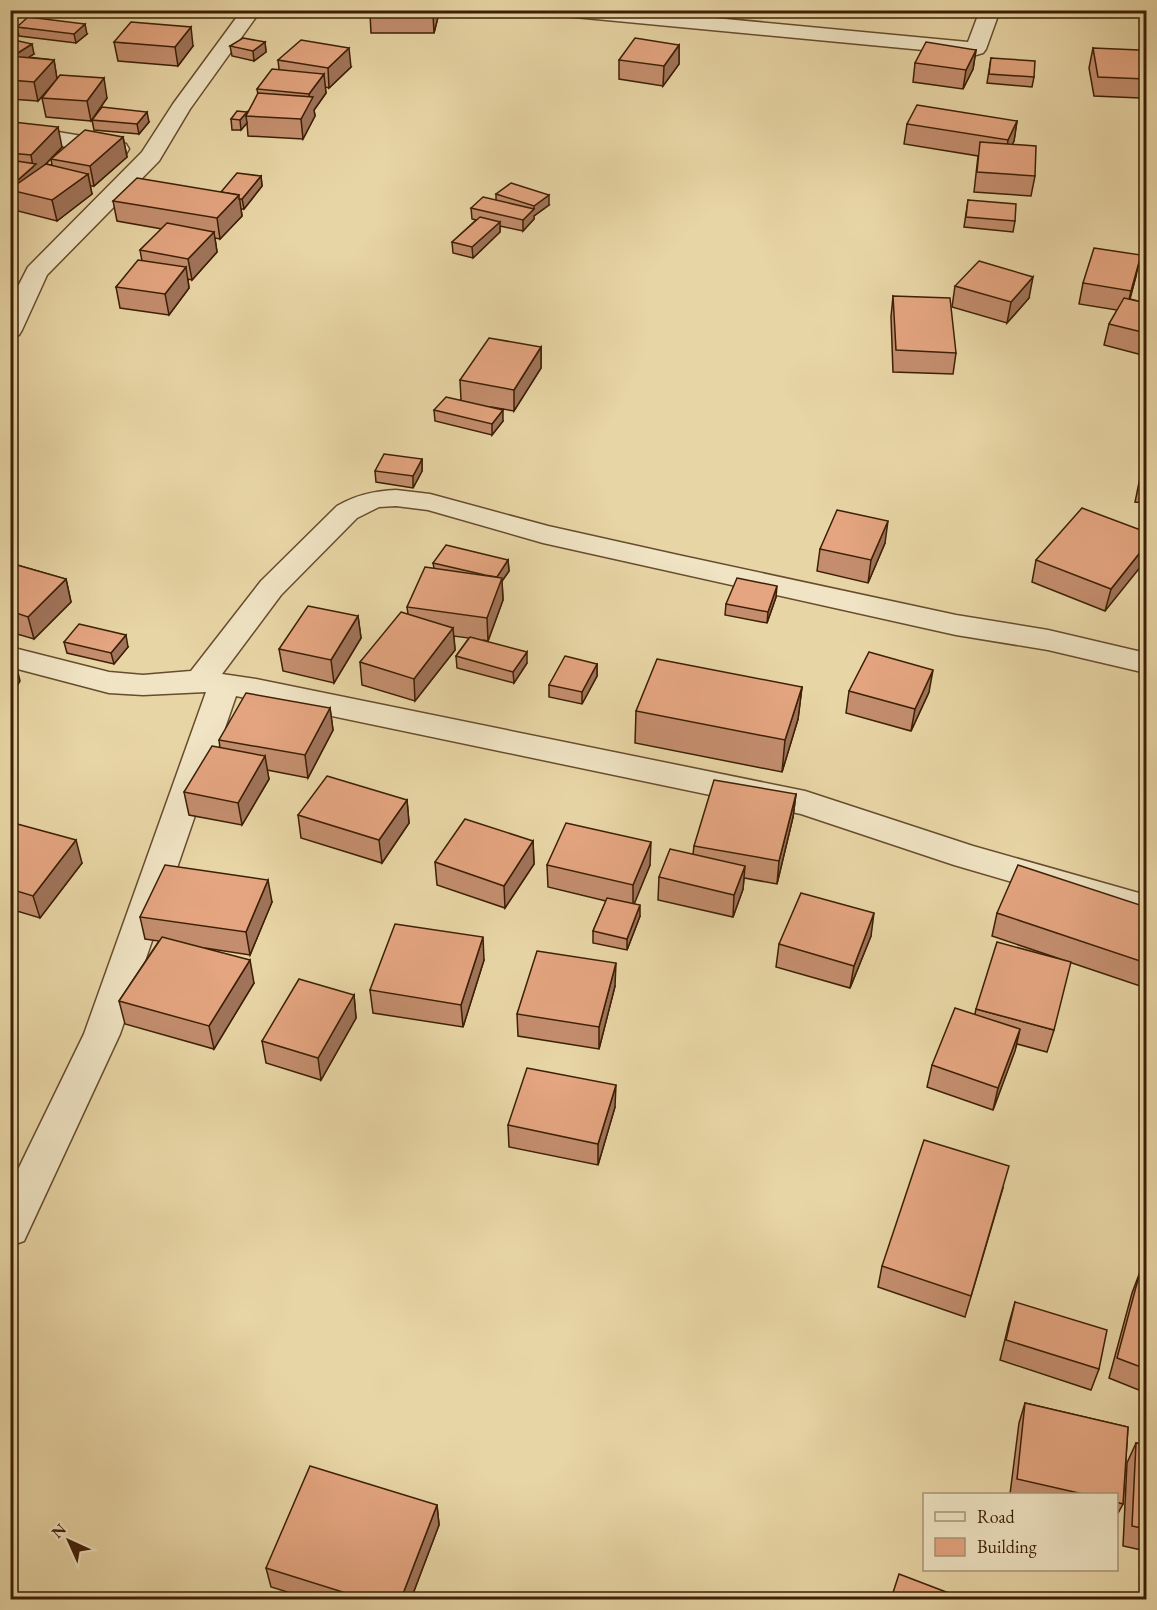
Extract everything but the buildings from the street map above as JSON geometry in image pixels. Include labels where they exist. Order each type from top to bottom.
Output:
[{"type":"street","points":[[10,330],[36,272],[151,156],[180,108],[252,10]]},
{"type":"street","points":[[564,10],[976,49],[990,10]]},
{"type":"street","points":[[10,130],[53,136],[151,156]]},
{"type":"street","points":[[10,1229],[102,1034],[212,683],[271,588],[346,512],[362,503],[379,498],[430,502],[543,534],[956,625],[1048,640],[1146,663]]},
{"type":"street","points":[[10,657],[80,677],[118,682],[144,685],[212,683],[256,689],[805,803],[966,856],[1146,908]]}]
